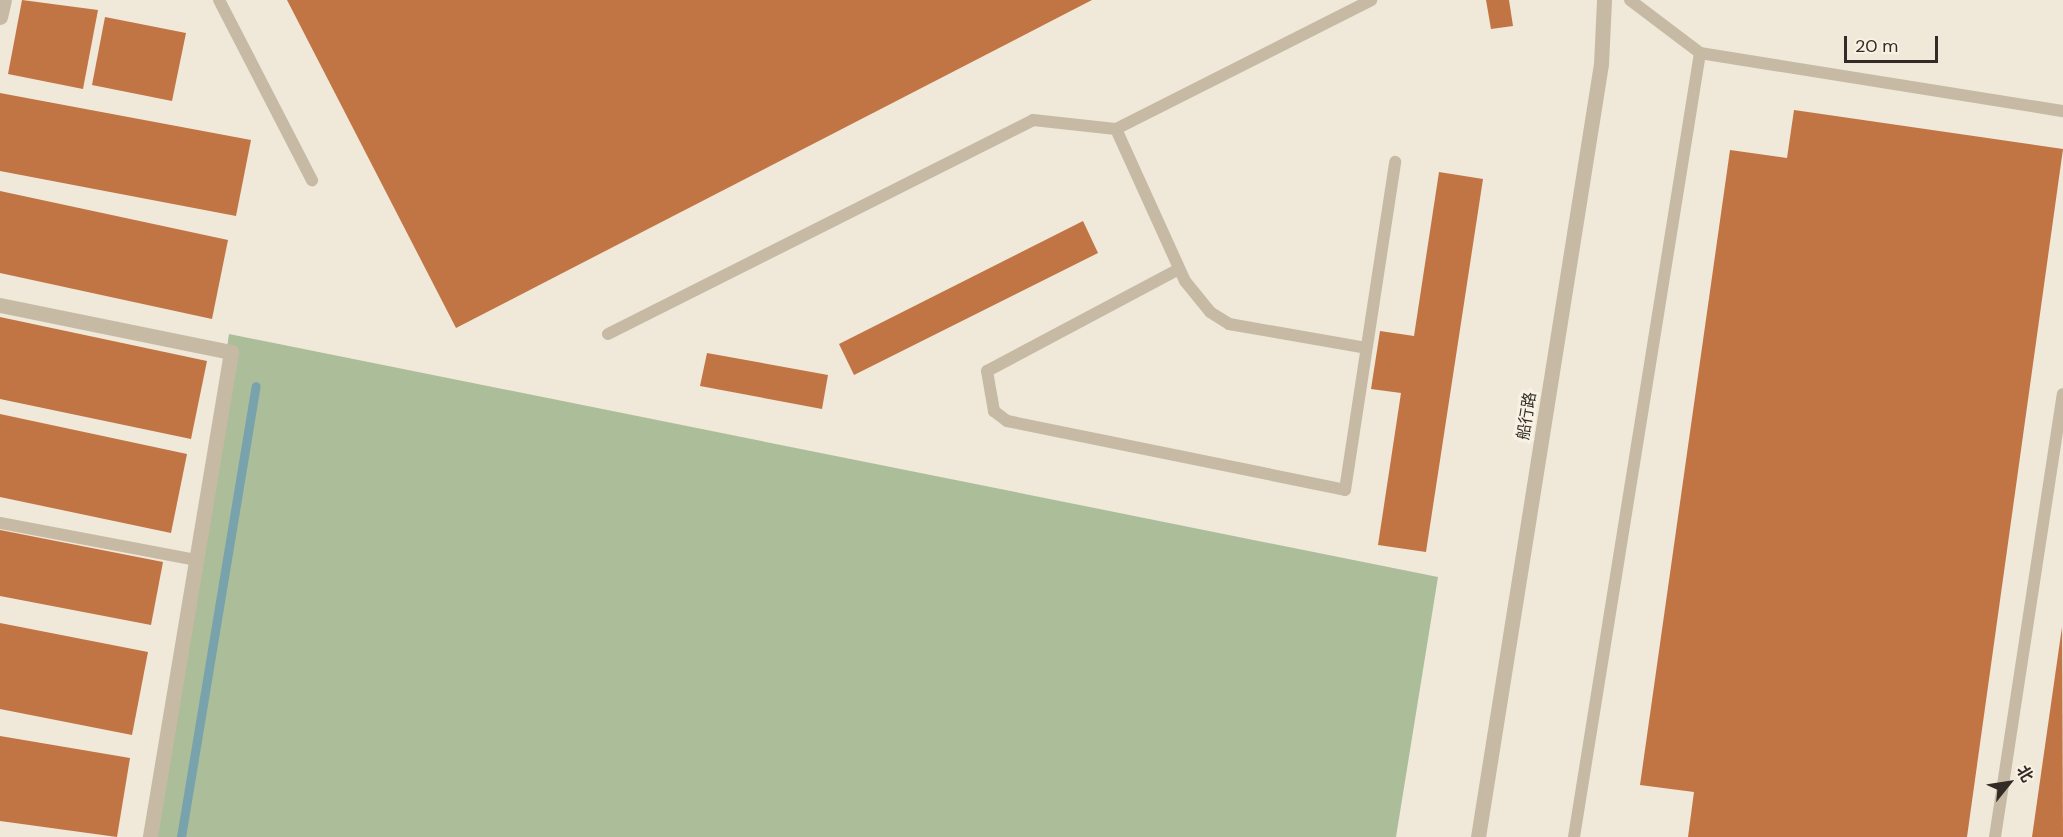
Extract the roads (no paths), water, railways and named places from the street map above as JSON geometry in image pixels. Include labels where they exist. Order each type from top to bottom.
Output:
[{"type":"street","points":[[0,17],[4,0]]},
{"type":"street","name":"船行路","points":[[1478,837],[1601,64],[1604,0]]},
{"type":"street","points":[[0,305],[231,352],[150,837]]},
{"type":"lane","points":[[219,0],[312,180]]},
{"type":"lane","points":[[608,334],[1034,120],[1116,129],[1371,0]]},
{"type":"lane","points":[[1630,0],[1700,53],[2063,111]]},
{"type":"lane","points":[[1574,837],[1700,53]]},
{"type":"lane","points":[[1116,129],[1179,269],[1194,296],[1230,324],[1366,348]]},
{"type":"lane","points":[[1179,269],[987,371],[994,411],[1007,422],[1345,490],[1395,162]]},
{"type":"lane","points":[[1995,837],[2063,394]]},
{"type":"lane","points":[[0,523],[196,560]]},
{"type":"waterway","points":[[181,837],[256,386]]}]
